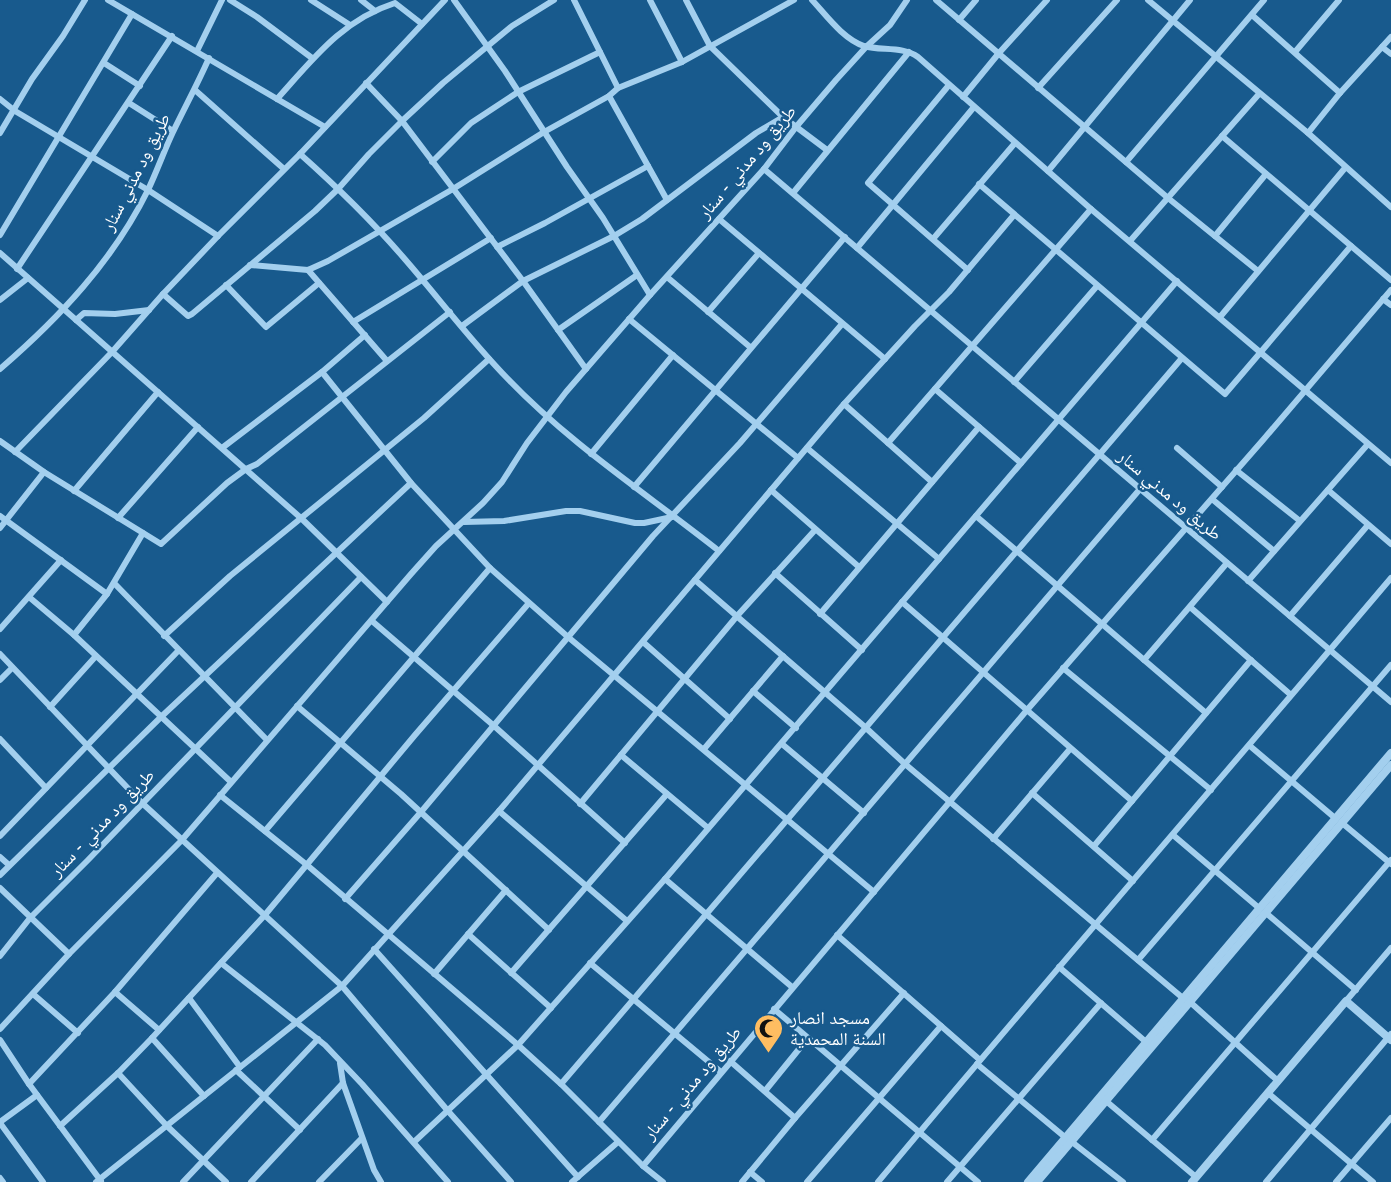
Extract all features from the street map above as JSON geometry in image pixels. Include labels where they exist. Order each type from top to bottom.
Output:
[{"type":"street","points":[[0,134],[32,80],[85,0]]},
{"type":"street","points":[[108,0],[325,127]]},
{"type":"street","points":[[197,51],[222,0]]},
{"type":"street","points":[[230,0],[312,58]]},
{"type":"street","points":[[311,0],[350,25]]},
{"type":"street","points":[[361,0],[375,11]]},
{"type":"street","points":[[15,452],[112,352],[218,236],[300,154],[445,0]]},
{"type":"street","points":[[454,0],[518,92],[650,295]]},
{"type":"street","points":[[163,294],[188,316],[192,314],[338,189],[402,121],[443,83],[525,17],[554,0]]},
{"type":"street","points":[[574,0],[618,88]]},
{"type":"street","points":[[650,0],[682,62]]},
{"type":"street","points":[[686,0],[710,46],[783,117],[827,150]]},
{"type":"street","points":[[250,265],[308,270],[346,252],[544,132],[609,96],[618,88],[682,62],[794,0]]},
{"type":"street","points":[[812,0],[848,37],[866,46],[909,52],[918,57],[1091,209],[1391,463]]},
{"type":"street","name":"طريق ود مدني - سنار","points":[[0,1029],[69,954],[181,841],[387,602],[453,530],[502,482],[527,443],[586,369],[764,169],[796,127],[866,46],[890,25],[907,0]]},
{"type":"street","points":[[936,0],[1168,198],[1258,271]]},
{"type":"street","points":[[959,20],[976,0]]},
{"type":"street","points":[[963,97],[1047,0]]},
{"type":"street","points":[[1038,88],[1117,0]]},
{"type":"street","points":[[1149,0],[1258,94],[1308,133],[1391,207]]},
{"type":"street","points":[[1048,171],[1190,0]]},
{"type":"street","points":[[1126,162],[1264,0]]},
{"type":"street","points":[[1295,52],[1339,0]]},
{"type":"street","points":[[278,99],[312,58],[335,36],[375,11],[395,3],[422,24]]},
{"type":"street","points":[[0,235],[132,14]]},
{"type":"street","points":[[1252,15],[1340,93]]},
{"type":"street","points":[[17,269],[172,36]]},
{"type":"street","points":[[1308,133],[1340,93],[1391,38]]},
{"type":"street","points":[[1382,47],[1391,54]]},
{"type":"street","points":[[432,162],[471,123],[518,92],[600,52]]},
{"type":"street","points":[[793,193],[909,52]]},
{"type":"street","name":"طريق ود مدني سنار","points":[[0,369],[64,309],[96,272],[120,239],[148,190],[173,131],[209,58]]},
{"type":"street","points":[[104,63],[140,86]]},
{"type":"street","points":[[366,82],[402,121],[523,281],[586,369]]},
{"type":"street","points":[[950,85],[868,183],[968,270]]},
{"type":"street","points":[[195,90],[284,169]]},
{"type":"street","points":[[1130,241],[1258,94]]},
{"type":"street","points":[[609,96],[667,200]]},
{"type":"street","points":[[0,99],[15,111],[148,190],[218,236]]},
{"type":"street","points":[[129,103],[173,131]]},
{"type":"street","points":[[857,248],[974,107]]},
{"type":"street","name":"طريق ود مدني - سنار","points":[[462,326],[523,281],[614,237],[756,133],[783,117]]},
{"type":"street","points":[[1222,136],[1391,280]]},
{"type":"street","points":[[933,239],[1015,143]]},
{"type":"street","points":[[300,154],[379,231],[489,359],[547,417],[591,454],[719,551]]},
{"type":"street","points":[[497,247],[648,166]]},
{"type":"street","points":[[1220,317],[1345,168]]},
{"type":"street","name":"طريق ود مدني سنار","points":[[764,169],[1391,702]]},
{"type":"street","points":[[1215,236],[1266,174]]},
{"type":"street","points":[[979,184],[1225,394],[1351,246]]},
{"type":"street","points":[[888,443],[1091,209]]},
{"type":"street","points":[[0,1040],[99,1181],[342,986],[499,811],[844,404],[968,270],[1014,215]]},
{"type":"street","points":[[719,219],[885,359]]},
{"type":"street","points":[[634,487],[845,237]]},
{"type":"street","points":[[353,322],[491,238]]},
{"type":"street","points":[[0,253],[302,519],[387,602]]},
{"type":"street","points":[[708,312],[759,253]]},
{"type":"street","points":[[308,270],[387,361]]},
{"type":"street","points":[[558,330],[637,275]]},
{"type":"street","points":[[667,276],[750,347]]},
{"type":"street","points":[[0,300],[28,278]]},
{"type":"street","points":[[414,1142],[518,1046],[666,879],[1177,281]]},
{"type":"street","points":[[226,285],[266,327],[319,283]]},
{"type":"street","points":[[1014,382],[1096,286]]},
{"type":"street","name":"طريق ود مدني - سنار","points":[[220,795],[307,865],[518,1046],[561,1084],[643,1166],[949,801],[1391,290]]},
{"type":"street","points":[[1383,299],[1391,306]]},
{"type":"street","points":[[76,320],[84,313],[115,314],[149,310]]},
{"type":"street","points":[[0,441],[44,472],[158,544],[165,542],[227,483],[257,464],[450,312]]},
{"type":"street","points":[[629,319],[798,458]]},
{"type":"street","points":[[345,899],[653,536],[756,425],[842,324]]},
{"type":"street","points":[[222,448],[322,372],[365,335]]},
{"type":"street","points":[[591,454],[673,356]]},
{"type":"street","points":[[561,1084],[1182,358]]},
{"type":"street","points":[[164,636],[230,576],[384,451],[489,359]]},
{"type":"street","points":[[322,372],[411,483],[490,568],[568,637],[874,892]]},
{"type":"street","points":[[935,388],[1020,463]]},
{"type":"street","points":[[74,491],[158,392]]},
{"type":"street","points":[[844,404],[932,482]]},
{"type":"street","points":[[118,518],[198,427]]},
{"type":"street","points":[[820,614],[979,427]]},
{"type":"street","points":[[1248,581],[1368,444]]},
{"type":"street","points":[[807,448],[939,559]]},
{"type":"street","points":[[1177,448],[1222,487]]},
{"type":"street","points":[[1236,470],[1300,521]]},
{"type":"street","points":[[0,528],[3,518],[44,472]]},
{"type":"street","name":"طريق ود مدني - سنار","points":[[0,874],[162,716],[411,483]]},
{"type":"street","points":[[599,1122],[1140,489]]},
{"type":"street","points":[[771,490],[859,567]]},
{"type":"street","points":[[1328,490],[1391,544]]},
{"type":"street","points":[[1212,499],[1274,550]]},
{"type":"street","points":[[463,522],[504,521],[566,511],[580,511],[634,523],[674,516]]},
{"type":"street","points":[[976,516],[1206,713]]},
{"type":"street","points":[[3,518],[107,594]]},
{"type":"street","points":[[1290,616],[1368,525]]},
{"type":"street","points":[[580,804],[686,680],[737,616],[815,530]]},
{"type":"street","points":[[74,635],[107,594],[143,533]]},
{"type":"street","points":[[0,629],[61,560]]},
{"type":"street","points":[[1144,660],[1227,563]]},
{"type":"street","points":[[265,831],[490,568]]},
{"type":"street","points":[[775,573],[862,650]]},
{"type":"street","name":"طريق ود مدني - سنار","points":[[0,956],[30,918],[361,577]]},
{"type":"street","points":[[878,1182],[1391,578]]},
{"type":"street","points":[[695,580],[826,692],[905,764],[1187,1000],[1278,1081]]},
{"type":"street","points":[[114,583],[267,740]]},
{"type":"street","points":[[30,597],[74,635],[231,782]]},
{"type":"street","points":[[902,602],[1132,801]]},
{"type":"street","points":[[60,1126],[152,1038],[264,916],[380,776],[529,603]]},
{"type":"street","points":[[1190,607],[1292,695]]},
{"type":"street","points":[[372,621],[625,843]]},
{"type":"street","points":[[643,642],[730,718]]},
{"type":"street","points":[[0,836],[178,651]]},
{"type":"street","points":[[0,654],[108,769],[181,841],[342,986],[448,1111],[512,1182]]},
{"type":"street","points":[[50,707],[96,656]]},
{"type":"street","points":[[704,749],[783,656]]},
{"type":"street","points":[[1094,846],[1251,660]]},
{"type":"street","points":[[1138,960],[1391,665]]},
{"type":"street","points":[[0,680],[12,668]]},
{"type":"street","points":[[1063,668],[1211,790]]},
{"type":"street","points":[[753,691],[796,728]]},
{"type":"street","points":[[297,706],[421,812],[549,930]]},
{"type":"street","points":[[0,739],[46,788]]},
{"type":"street","points":[[782,744],[864,813]]},
{"type":"street","points":[[1152,1140],[1390,862],[1250,746]]},
{"type":"street","points":[[993,839],[1070,749]]},
{"type":"street","points":[[1339,821],[1391,753]]},
{"type":"street","points":[[621,755],[708,828]]},
{"type":"street","points":[[1028,1182],[1106,1101],[1262,910],[1391,765]]},
{"type":"street","points":[[1032,793],[1133,881]]},
{"type":"street","points":[[511,972],[667,794]]},
{"type":"street","points":[[499,811],[627,921]]},
{"type":"street","points":[[1173,835],[1356,990]]},
{"type":"street","points":[[0,857],[9,865]]},
{"type":"street","points":[[29,1084],[115,992],[218,873]]},
{"type":"street","points":[[666,879],[792,987]]},
{"type":"street","points":[[0,888],[69,954]]},
{"type":"street","points":[[434,974],[506,890]]},
{"type":"street","points":[[468,934],[551,1008]]},
{"type":"street","points":[[837,935],[941,1026],[1018,1099],[1123,1182]]},
{"type":"street","points":[[1106,1101],[1194,1180],[1391,948]]},
{"type":"street","points":[[374,949],[575,1180],[618,1142]]},
{"type":"street","points":[[221,963],[318,1039],[363,1084],[448,1182]]},
{"type":"street","points":[[590,963],[721,1072]]},
{"type":"street","points":[[1059,967],[1146,1042]]},
{"type":"street","points":[[115,992],[159,1030]]},
{"type":"street","points":[[742,1182],[904,993]]},
{"type":"street","points":[[33,994],[78,1033]]},
{"type":"street","points":[[189,998],[238,1069],[300,1130]]},
{"type":"street","points":[[1036,1182],[1146,1042],[1187,1000]]},
{"type":"street","points":[[1266,1182],[1390,1037],[1346,1001]]},
{"type":"street","points":[[947,1182],[1101,1003]]},
{"type":"street","points":[[774,1009],[978,1182]]},
{"type":"street","points":[[807,1182],[941,1026]]},
{"type":"street","points":[[152,1038],[204,1096]]},
{"type":"street","points":[[765,1091],[808,1038]]},
{"type":"street","points":[[183,1182],[318,1039]]},
{"type":"street","points":[[730,1061],[795,1118]]},
{"type":"street","points":[[340,1062],[343,1083],[374,1170],[381,1182]]},
{"type":"street","points":[[118,1073],[167,1126],[226,1182]]},
{"type":"street","points":[[251,1182],[343,1083]]},
{"type":"street","points":[[1268,1093],[1373,1182]]},
{"type":"street","points":[[37,1095],[0,1122],[43,1182]]},
{"type":"street","points":[[1336,1182],[1391,1118]]},
{"type":"street","points":[[319,1182],[362,1138]]},
{"type":"street","points":[[643,1166],[663,1182]]},
{"type":"street","points":[[750,1172],[762,1182]]},
{"type":"street","points":[[646,1182],[654,1175]]},
{"type":"street","points":[[0,1178],[3,1182]]},
{"type":"place","name":"مسجد انصار السنة المحمدية","points":[[769,1054]]}]
